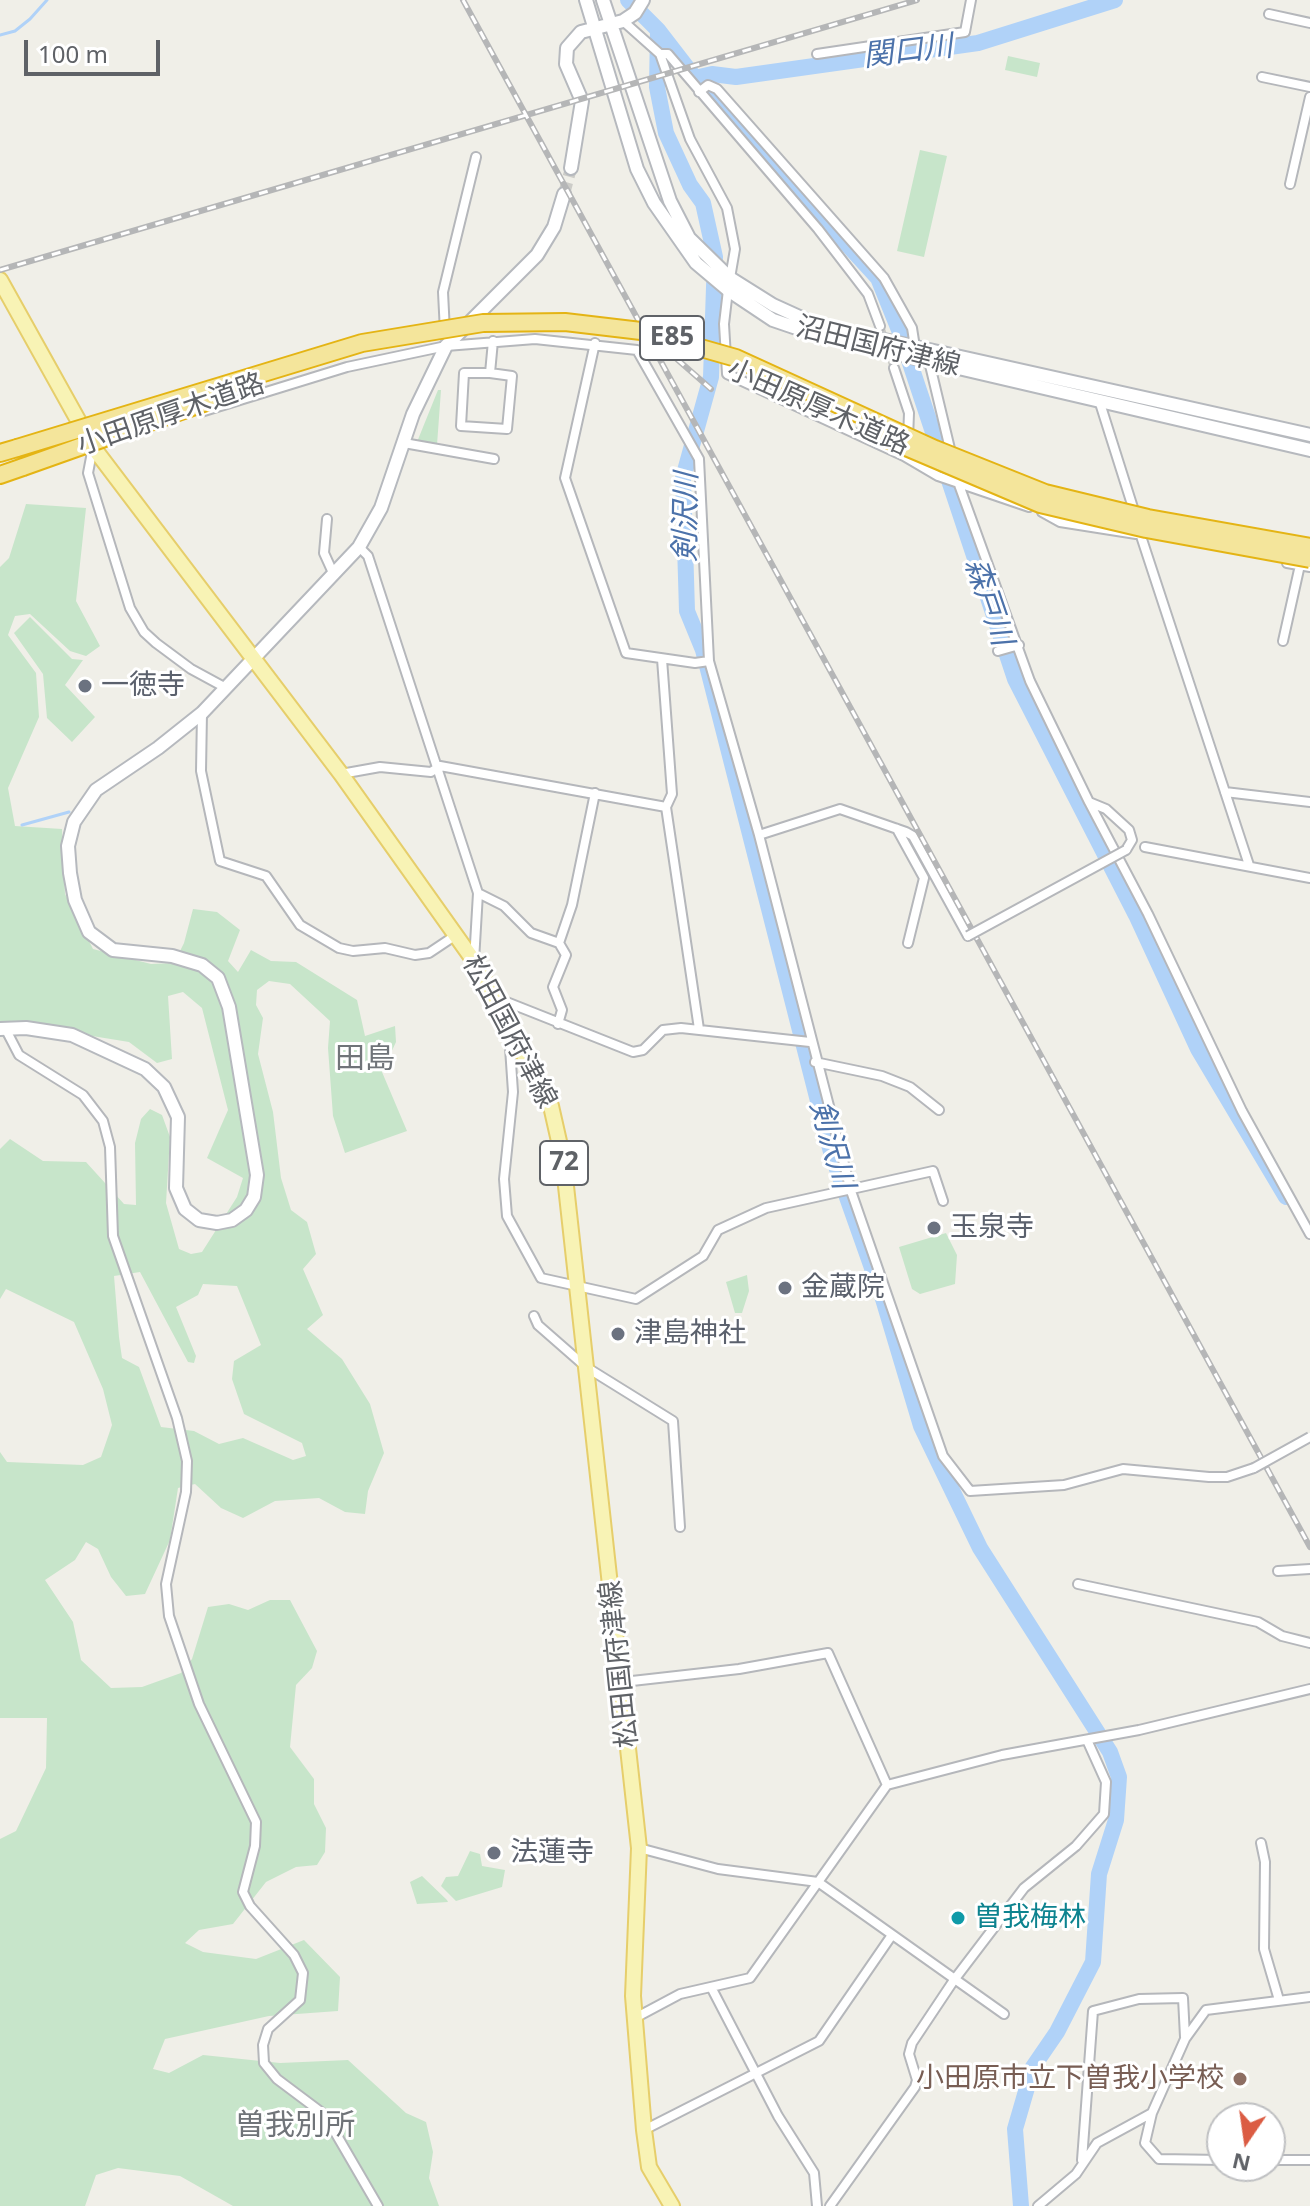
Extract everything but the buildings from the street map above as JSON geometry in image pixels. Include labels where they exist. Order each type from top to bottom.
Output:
[{"type":"highway","name":"小田原厚木道路","points":[[8,451],[362,343],[483,323],[578,323],[641,331],[736,358],[948,455],[1045,493],[1148,518],[1310,547]]},
{"type":"highway","name":"小田原厚木道路","points":[[0,475],[102,437],[365,353],[481,333],[564,332],[640,341],[732,367],[927,458],[1040,504],[1305,562]]},
{"type":"main road","name":"松田国府津線","points":[[0,280],[93,447],[341,774],[474,961],[551,1106],[559,1134],[577,1285],[639,1848],[635,2018],[644,2130],[649,2167],[672,2206]]},
{"type":"street","name":"沼田国府津線","points":[[586,0],[637,169],[654,203],[690,255],[716,280],[817,325],[890,341],[922,354],[1099,400],[1310,450]]},
{"type":"street","name":"沼田国府津線","points":[[603,0],[670,201],[689,238],[729,284],[773,320],[817,335],[895,354],[922,354],[1310,435]]},
{"type":"street","points":[[817,54],[965,32],[971,0]]},
{"type":"street","points":[[571,168],[582,101],[566,64],[566,52],[576,35],[623,21],[643,1]]},
{"type":"street","points":[[1269,14],[1310,23]]},
{"type":"street","points":[[623,21],[660,54],[690,139],[727,208],[735,249],[724,324],[727,374],[904,456],[938,476],[1052,515],[1060,522],[1105,532],[1305,562],[1310,567]]},
{"type":"street","points":[[660,54],[668,54],[818,229],[868,294],[880,326]]},
{"type":"street","points":[[1262,77],[1310,87]]},
{"type":"street","points":[[699,92],[708,85],[717,89],[884,278],[912,328],[958,484],[1030,681],[1148,914],[1242,1111],[1310,1234]]},
{"type":"street","points":[[1290,184],[1310,97]]},
{"type":"street","points":[[446,346],[443,292],[476,157]]},
{"type":"street","points":[[378,2206],[325,2115],[277,2079],[264,2063],[263,2045],[268,2029],[300,2000],[303,1973],[294,1955],[250,1906],[243,1892],[255,1846],[256,1822],[199,1704],[169,1616],[166,1584],[186,1492],[187,1461],[177,1418],[113,1236],[110,1147],[103,1121],[83,1095],[19,1055],[3,1029],[55,1031],[92,1043],[145,1069],[170,1097],[179,1127],[176,1188],[185,1209],[208,1223],[225,1223],[240,1216],[254,1197],[257,1175],[229,1007],[218,978],[202,965],[172,956],[113,950],[100,942],[81,917],[70,873],[70,837],[88,797],[202,713],[359,547],[381,508],[421,393],[446,346],[537,255],[554,227],[564,194]]},
{"type":"street","points":[[490,373],[493,341]]},
{"type":"street","points":[[226,688],[191,669],[156,643],[144,632],[130,608],[88,473],[93,447],[303,380],[446,346],[493,341],[595,343],[637,350],[699,459],[708,661],[759,835],[815,1062],[851,1191],[943,1456],[970,1491],[1064,1485],[1123,1469],[1209,1477],[1242,1473],[1310,1437]]},
{"type":"street","points":[[595,343],[565,478],[626,653],[695,663],[708,661]]},
{"type":"street","points":[[894,368],[911,425],[904,456]]},
{"type":"street","points":[[464,373],[490,373],[512,376],[507,429],[461,426],[464,373]]},
{"type":"street","points":[[1099,400],[1140,535],[1249,865]]},
{"type":"street","points":[[404,443],[494,459]]},
{"type":"street","points":[[327,519],[324,553],[334,576]]},
{"type":"street","points":[[359,547],[368,556],[478,893],[474,961]]},
{"type":"street","points":[[1283,641],[1305,562]]},
{"type":"street","points":[[998,651],[1019,645]]},
{"type":"street","points":[[662,659],[672,794],[666,807],[699,1029]]},
{"type":"street","points":[[202,713],[201,771],[220,861],[266,876],[300,925],[339,948],[353,951],[385,948],[415,955],[429,953],[456,935]]},
{"type":"street","points":[[341,774],[380,767],[431,772],[440,766],[666,807]]},
{"type":"street","points":[[1225,792],[1310,802]]},
{"type":"street","points":[[559,943],[572,905],[595,793]]},
{"type":"street","points":[[759,835],[840,809],[913,836],[968,936],[1126,850],[1132,840],[1129,830],[1106,809],[1089,802]]},
{"type":"street","points":[[897,829],[924,878],[908,943]]},
{"type":"street","points":[[1145,847],[1310,878]]},
{"type":"street","points":[[478,893],[504,906],[531,933],[559,943],[566,955],[553,987],[562,1010],[558,1024]]},
{"type":"street","points":[[493,997],[633,1052],[643,1050],[663,1030],[699,1029],[810,1042]]},
{"type":"street","points":[[508,1021],[513,1092],[504,1179],[507,1216],[541,1278],[636,1299],[703,1256],[718,1230],[748,1215],[933,1171],[943,1201]]},
{"type":"street","points":[[815,1062],[882,1076],[910,1087],[939,1110]]},
{"type":"street","points":[[534,1316],[538,1325],[586,1367],[673,1421],[680,1527]]},
{"type":"street","points":[[1278,1571],[1310,1569]]},
{"type":"street","points":[[1078,1584],[1258,1622],[1282,1636],[1310,1643]]},
{"type":"street","points":[[623,1682],[739,1669],[828,1653],[887,1785]]},
{"type":"street","points":[[635,2018],[680,1994],[750,1978],[887,1785],[1002,1755],[1104,1736],[1310,1689]]},
{"type":"street","points":[[830,2206],[915,2087],[917,2080],[910,2047],[954,1980],[1024,1888],[1076,1846],[1104,1814],[1106,1782],[1090,1739]]},
{"type":"street","points":[[1261,1843],[1265,1862],[1264,1949],[1279,2000]]},
{"type":"street","points":[[639,1848],[718,1869],[818,1882],[1004,2014]]},
{"type":"street","points":[[644,2130],[819,2041],[892,1935]]},
{"type":"street","points":[[711,1987],[754,2072],[814,2173],[817,2206]]},
{"type":"street","points":[[1206,2160],[1159,2159],[1145,2143],[1152,2113],[1185,2039],[1206,2010],[1310,1997]]},
{"type":"street","points":[[1082,2160],[1093,2011],[1139,1999],[1183,1998],[1185,2039]]},
{"type":"street","points":[[1038,2206],[1076,2174],[1082,2160],[1097,2143],[1152,2113]]},
{"type":"street","points":[[1286,2160],[1310,2160]]},
{"type":"green space","points":[[1008,56],[1040,63],[1037,77],[1005,70]]},
{"type":"green space","points":[[920,150],[947,156],[924,257],[897,251]]},
{"type":"green space","points":[[438,390],[441,390],[437,445],[417,442]]},
{"type":"green space","points":[[26,504],[86,508],[76,601],[100,646],[86,656],[70,651],[30,614],[15,616],[8,635],[36,673],[39,717],[8,788],[15,826],[62,829],[65,894],[93,949],[151,964],[174,963],[184,943],[193,909],[217,912],[240,930],[228,961],[238,972],[251,950],[271,961],[296,962],[357,1000],[365,1036],[395,1026],[396,1042],[382,1072],[407,1131],[345,1153],[333,1116],[328,1048],[330,1021],[290,984],[269,981],[257,990],[256,1005],[263,1018],[258,1054],[273,1112],[281,1178],[291,1210],[307,1222],[316,1254],[303,1269],[323,1315],[307,1329],[342,1359],[370,1404],[384,1453],[368,1491],[365,1514],[345,1512],[319,1498],[275,1501],[243,1518],[221,1508],[195,1484],[178,1488],[170,1540],[145,1594],[126,1596],[111,1577],[98,1549],[86,1542],[75,1560],[45,1580],[73,1622],[81,1660],[111,1688],[142,1687],[181,1673],[192,1659],[208,1607],[229,1604],[248,1610],[270,1600],[290,1600],[317,1651],[312,1668],[296,1685],[290,1747],[314,1779],[314,1804],[326,1828],[325,1852],[317,1865],[296,1867],[266,1882],[233,1924],[199,1930],[185,1943],[203,1952],[256,1959],[304,1940],[340,1977],[338,2011],[269,2016],[165,2039],[153,2069],[169,2073],[203,2055],[280,2063],[348,2060],[406,2113],[426,2122],[433,2152],[429,2178],[439,2206],[233,2206],[180,2176],[118,2168],[96,2175],[85,2206],[0,2206],[0,1839],[16,1831],[46,1768],[47,1718],[0,1718],[0,1452],[7,1462],[83,1465],[101,1457],[112,1425],[103,1389],[74,1322],[6,1289],[0,1299],[0,1149],[10,1139],[43,1161],[86,1162],[124,1204],[136,1205],[135,1143],[141,1119],[150,1109],[162,1115],[170,1137],[166,1203],[179,1249],[191,1254],[202,1252],[237,1197],[243,1178],[207,1158],[228,1110],[202,1008],[183,992],[168,996],[172,1059],[157,1063],[129,1042],[0,1021],[0,567],[9,558]],"holes":[[[140,1272],[188,1362],[194,1363],[196,1356],[176,1307],[198,1295],[203,1284],[237,1286],[261,1345],[234,1361],[232,1379],[244,1414],[302,1443],[306,1456],[293,1460],[243,1438],[219,1444],[194,1431],[161,1427],[139,1367],[122,1358],[114,1276]]]},
{"type":"green space","points":[[30,617],[72,659],[83,660],[65,685],[95,717],[72,742],[47,718],[43,674],[14,633]]},
{"type":"green space","points":[[946,1233],[957,1255],[955,1284],[920,1294],[912,1289],[899,1247]]},
{"type":"green space","points":[[747,1275],[749,1291],[742,1313],[735,1313],[726,1282]]},
{"type":"green space","points":[[470,1851],[480,1854],[482,1866],[505,1870],[502,1887],[456,1901],[441,1886],[446,1877],[458,1876]]},
{"type":"green space","points":[[422,1876],[448,1902],[417,1904],[410,1882]]},
{"type":"waterway","points":[[0,35],[15,31],[47,0]]},
{"type":"waterway","name":"森戸川","points":[[628,0],[878,278],[899,330],[1015,679],[1136,915],[1198,1049],[1286,1197]]},
{"type":"waterway","name":"関口川","points":[[695,78],[712,74],[736,77],[978,43],[1115,0]]},
{"type":"waterway","name":"剣沢川","points":[[658,30],[657,87],[666,133],[690,185],[703,203],[715,257],[711,377],[683,478],[687,611],[703,650],[831,1152],[883,1299],[921,1426],[980,1548],[1110,1752],[1119,1777],[1116,1820],[1099,1874],[1093,1962],[1057,2032],[1033,2067],[1015,2129],[1021,2206]]},
{"type":"waterway","points":[[22,825],[69,812]]},
{"type":"tunnel","points":[[564,194],[571,168]]},
{"type":"tunnel","points":[[880,326],[894,368]]},
{"type":"railway","points":[[463,0],[1310,1547]]},
{"type":"railway","points":[[0,270],[917,0]]},
{"type":"railway","points":[[654,332],[670,353],[711,389]]},
{"type":"place","name":"一徳寺","points":[[85,686]]},
{"type":"place","name":"玉泉寺","points":[[934,1228]]},
{"type":"place","name":"金蔵院","points":[[785,1288]]},
{"type":"place","name":"津島神社","points":[[618,1334]]},
{"type":"place","name":"法蓮寺","points":[[494,1853]]},
{"type":"place","name":"曽我梅林","points":[[958,1918]]},
{"type":"place","name":"小田原市立下曽我小学校","points":[[1240,2079]]},
{"type":"district","name":"田島","points":[[365,1059]]},
{"type":"district","name":"曽我別所","points":[[295,2126]]}]
